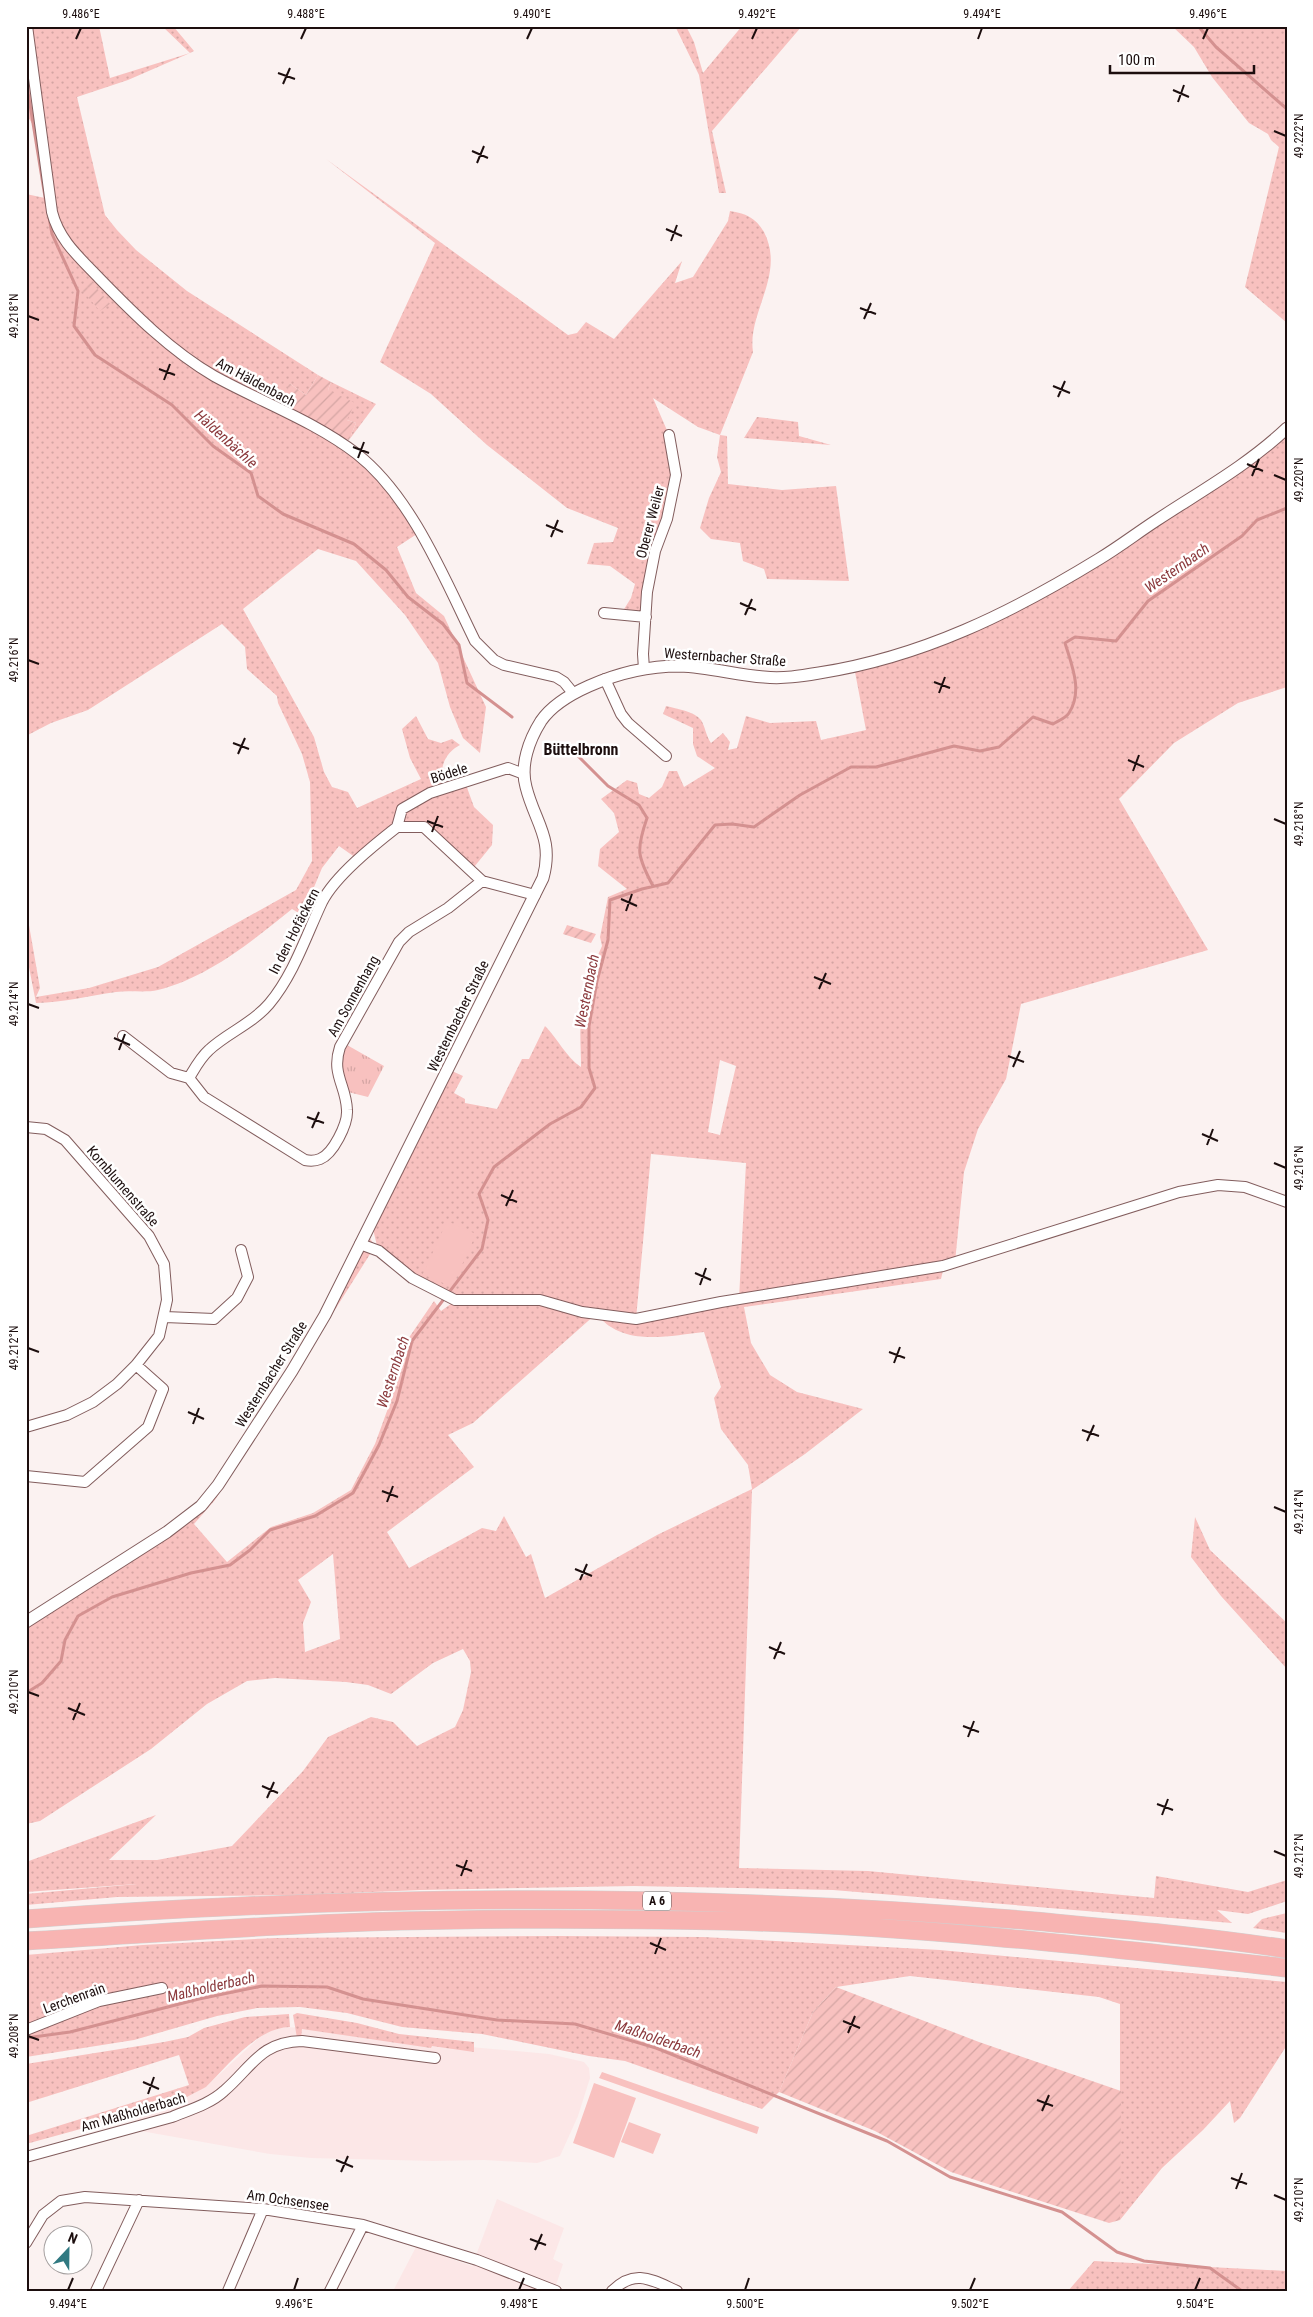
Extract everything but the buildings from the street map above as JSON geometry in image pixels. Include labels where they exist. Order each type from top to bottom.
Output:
[{"type":"highway","name":"A 6","points":[[26,1919],[300,1902],[630,1900],[728,1902],[934,1913],[1117,1929],[1287,1948]]},
{"type":"highway","name":"A 6","points":[[26,1941],[319,1924],[464,1920],[727,1921],[1001,1938],[1114,1948],[1287,1968]]},
{"type":"street","name":"Am Häldenbach","points":[[27,26],[52,212],[62,238],[103,282],[157,334],[195,364],[326,434],[357,454],[374,470],[397,497],[415,525],[475,641],[484,652],[504,665],[560,679],[573,693]]},
{"type":"street","name":"Westernbacher Straße","points":[[26,1622],[167,1532],[201,1506],[218,1485],[292,1371],[325,1315],[543,878],[547,852],[545,837],[526,788],[524,774],[529,746],[543,719],[555,706],[573,693],[605,679],[644,669],[680,666],[764,678],[784,678],[872,662],[957,635],[1051,588],[1102,557],[1248,462],[1287,428]]},
{"type":"street","name":"Oberer Weiler","points":[[644,669],[642,654],[647,592],[655,551],[667,519],[676,475],[669,435]]},
{"type":"street","points":[[604,613],[646,617]]},
{"type":"street","points":[[605,679],[621,714],[666,756]]},
{"type":"street","name":"Bödele","points":[[397,827],[402,809],[430,793],[508,768],[524,774]]},
{"type":"street","points":[[397,827],[424,828],[482,881],[535,894]]},
{"type":"street","name":"In den Hofäckern","points":[[189,1078],[201,1058],[210,1049],[246,1025],[268,1005],[306,942],[323,901],[338,878],[397,827]]},
{"type":"street","name":"Am Sonnenhang","points":[[189,1078],[204,1097],[305,1160],[320,1159],[327,1155],[344,1128],[347,1119],[348,1109],[336,1069],[336,1059],[340,1047],[399,942],[409,932],[448,908],[482,881]]},
{"type":"street","points":[[122,1036],[171,1073],[189,1078]]},
{"type":"street","name":"Kornblumenstraße","points":[[26,1127],[46,1129],[65,1140],[149,1236],[164,1264],[167,1300],[165,1317],[159,1336],[136,1365],[93,1402],[67,1415],[26,1427]]},
{"type":"street","points":[[360,1244],[379,1251],[412,1278],[455,1300],[540,1300],[582,1312],[636,1319],[730,1300],[944,1266],[1179,1192],[1218,1185],[1246,1186],[1287,1202]]},
{"type":"street","points":[[165,1317],[214,1319],[237,1298],[248,1277],[241,1250]]},
{"type":"street","points":[[26,1476],[85,1482],[148,1427],[163,1389],[136,1365]]},
{"type":"street","name":"Lerchenrain","points":[[26,2030],[99,2001],[162,1988]]},
{"type":"street","name":"Am Maßholderbach","points":[[26,2158],[120,2130],[172,2117],[195,2108],[223,2092],[258,2055],[271,2047],[286,2042],[302,2041],[434,2058]]},
{"type":"street","name":"Am Ochsensee","points":[[26,2243],[43,2215],[61,2201],[85,2197],[263,2209],[363,2225],[477,2260],[556,2291]]},
{"type":"street","points":[[96,2291],[138,2200]]},
{"type":"street","points":[[228,2291],[263,2209]]},
{"type":"street","points":[[330,2291],[363,2225]]},
{"type":"street","points":[[612,2291],[622,2282],[633,2277],[649,2279],[677,2291]]},
{"type":"shaded area","points":[[279,2027],[315,2028],[436,2044],[549,2054],[584,2062],[589,2068],[590,2078],[578,2116],[560,2156],[537,2163],[484,2160],[433,2161],[311,2158],[270,2154],[141,2131],[134,2111],[206,2087],[262,2035]]},
{"type":"shaded area","points":[[497,2199],[564,2228],[553,2259],[563,2264],[554,2291],[393,2291],[416,2247],[472,2266]]},
{"type":"green space","points":[[26,26],[99,26],[110,78],[190,53],[128,80],[77,97],[105,215],[136,250],[187,291],[318,375],[306,395],[289,383],[326,433],[373,470],[420,532],[397,547],[416,593],[444,616],[486,707],[480,753],[463,738],[450,707],[438,663],[405,615],[356,561],[318,549],[243,609],[314,737],[324,772],[332,787],[348,792],[357,808],[421,779],[410,758],[402,729],[416,716],[428,739],[441,743],[452,739],[460,745],[450,753],[444,763],[442,769],[443,789],[465,782],[474,807],[493,825],[492,845],[470,872],[424,828],[397,827],[359,860],[339,846],[322,868],[312,892],[323,901],[314,922],[292,909],[229,957],[195,976],[158,990],[116,992],[36,1003],[26,952],[26,908],[40,988],[36,997],[89,988],[158,967],[296,890],[312,861],[310,782],[302,754],[278,703],[277,696],[247,669],[245,647],[222,624],[88,710],[51,723],[26,736],[26,194],[45,198],[35,128],[26,114]]},
{"type":"green space","points":[[162,26],[173,26],[194,51],[190,53]]},
{"type":"green space","points":[[675,26],[686,26],[694,42],[703,73],[742,26],[802,26],[712,131],[726,193],[719,193],[699,75]]},
{"type":"green space","points":[[1172,26],[1287,26],[1287,323],[1245,287],[1279,147],[1271,140],[1268,134],[1249,123],[1212,77],[1194,47]]},
{"type":"green space","points":[[326,159],[568,335],[577,333],[586,322],[614,339],[682,261],[675,283],[693,277],[728,221],[730,211],[750,217],[761,227],[770,248],[769,278],[755,322],[753,352],[720,435],[698,427],[653,398],[669,435],[676,475],[655,551],[646,617],[621,614],[631,598],[635,584],[610,566],[587,564],[594,543],[613,542],[618,528],[567,508],[487,445],[431,394],[380,362],[435,243]]},
{"type":"green space","points":[[89,279],[110,304],[100,311],[82,290]]},
{"type":"green space","points":[[318,375],[331,382],[328,390],[355,403],[347,420],[356,423],[349,440],[326,433],[281,410],[289,383],[306,395]]},
{"type":"green space","points":[[331,382],[376,404],[349,440],[356,423],[347,420],[328,390]]},
{"type":"green space","points":[[757,417],[798,422],[799,436],[831,445],[744,438]]},
{"type":"green space","points":[[1287,428],[1287,687],[1238,703],[1174,743],[1119,799],[1208,950],[1021,1004],[1006,1079],[978,1129],[964,1172],[955,1262],[944,1266],[941,1279],[744,1307],[751,1343],[770,1375],[797,1392],[863,1409],[805,1454],[752,1490],[739,1868],[868,1871],[1154,1898],[1156,1876],[1248,1892],[1287,1880],[1287,1901],[1248,1914],[1217,1910],[1232,1923],[833,1890],[634,1886],[420,1890],[302,1895],[117,1897],[26,1905],[26,1894],[137,1884],[26,1892],[26,1862],[156,1815],[109,1860],[157,1860],[232,1846],[303,1771],[328,1737],[371,1717],[393,1722],[417,1746],[455,1727],[463,1710],[471,1672],[470,1661],[463,1649],[433,1663],[391,1694],[368,1685],[346,1682],[275,1678],[247,1681],[207,1704],[151,1749],[40,1821],[26,1824],[26,1622],[201,1506],[292,1371],[366,1233],[378,1250],[373,1229],[452,1071],[463,1076],[454,1093],[465,1099],[465,1103],[497,1109],[522,1059],[529,1059],[545,1026],[571,1058],[581,1067],[581,1018],[586,996],[599,974],[598,955],[602,946],[600,937],[608,897],[627,889],[598,866],[600,849],[619,832],[614,813],[601,799],[627,780],[637,783],[639,794],[649,798],[662,787],[669,771],[677,771],[684,787],[715,768],[697,756],[693,744],[693,728],[663,714],[666,706],[694,714],[698,717],[711,743],[723,733],[730,742],[728,750],[737,748],[746,716],[770,723],[816,721],[821,740],[866,730],[855,672],[859,665],[910,651],[1051,588]],"holes":[[[720,1060],[736,1066],[720,1135],[708,1132]],[[651,1154],[746,1163],[739,1299],[636,1319]],[[372,1251],[455,1301],[441,1311],[434,1301],[408,1339],[391,1400],[375,1444],[351,1490],[313,1513],[271,1527],[227,1562],[194,1524],[215,1500]],[[596,1314],[609,1326],[632,1335],[656,1337],[704,1332],[721,1387],[714,1398],[721,1429],[748,1465],[752,1489],[657,1535],[545,1598],[531,1554],[526,1557],[504,1516],[496,1531],[482,1528],[409,1568],[387,1532],[474,1467],[448,1435],[473,1423]],[[333,1554],[340,1639],[305,1652],[303,1623],[311,1602],[298,1580]]]},
{"type":"green space","points":[[720,435],[727,436],[728,484],[782,490],[836,486],[849,581],[767,579],[764,569],[743,561],[740,543],[711,539],[700,528],[709,498],[721,472],[717,457]]},
{"type":"green space","points":[[567,925],[596,934],[591,943],[563,934]]},
{"type":"green space","points":[[347,1045],[384,1066],[368,1097],[348,1092],[342,1068]]},
{"type":"green space","points":[[447,1221],[476,1234],[452,1287],[423,1274]]},
{"type":"green space","points":[[1195,1517],[1210,1550],[1287,1623],[1287,1669],[1221,1596],[1191,1557]]},
{"type":"green space","points":[[1287,1913],[1287,1933],[1253,1928],[1262,1919]]},
{"type":"green space","points":[[703,1937],[940,1950],[1287,1982],[1287,2045],[1240,2118],[1234,2123],[1230,2101],[1203,2130],[1162,2168],[1120,2220],[1120,2004],[1099,1997],[910,1976],[836,1987],[813,2012],[779,2092],[762,2109],[625,2061],[589,2056],[482,2034],[402,2027],[347,2013],[300,2007],[257,2008],[217,2016],[134,2040],[26,2057],[26,1955],[143,1945],[275,1938]]},
{"type":"green space","points":[[836,1987],[979,2042],[1121,2091],[1120,2220],[1109,2223],[951,2172],[875,2131],[779,2092],[813,2012]]},
{"type":"green space","points":[[297,2013],[357,2023],[399,2034],[474,2042],[474,2052],[432,2046],[431,2048],[302,2029],[301,2038],[297,2038],[293,2015]]},
{"type":"green space","points":[[289,2014],[290,2027],[266,2033],[255,2040],[233,2059],[206,2087],[175,2103],[26,2144],[26,2136],[189,2085],[179,2055],[26,2103],[26,2064],[188,2037],[204,2028],[245,2017]]},
{"type":"green space","points":[[602,2072],[759,2127],[757,2134],[599,2078]]},
{"type":"green space","points":[[594,2083],[636,2098],[614,2158],[573,2143]]},
{"type":"green space","points":[[629,2122],[661,2134],[653,2154],[621,2142]]},
{"type":"green space","points":[[1094,2261],[1287,2271],[1287,2291],[1068,2291]]},
{"type":"waterway","points":[[1198,26],[1216,47],[1287,109]]},
{"type":"waterway","name":"Häldenbächle","points":[[26,80],[46,203]]},
{"type":"waterway","name":"Häldenbächle","points":[[49,217],[52,234],[78,291],[74,326],[95,355],[172,405],[213,446],[251,473],[258,496],[283,514],[354,544],[386,570],[408,597],[443,624],[459,645],[467,683],[512,717]]},
{"type":"waterway","name":"Westernbach","points":[[26,1693],[42,1683],[61,1661],[65,1640],[78,1616],[112,1597],[191,1573],[230,1565],[250,1550],[270,1530],[315,1516],[353,1493],[379,1445],[397,1401],[412,1341],[482,1249],[488,1220],[479,1194],[494,1167],[550,1124],[581,1107],[595,1088],[589,1068],[589,1026],[597,981],[608,940],[610,900],[642,889],[668,883],[715,825],[732,824],[754,827],[800,795],[851,767],[876,767],[954,746],[980,751],[999,747],[1033,717],[1053,724],[1062,719],[1068,715],[1073,705],[1076,687],[1065,643],[1075,637],[1116,641],[1148,601],[1242,536],[1257,520],[1287,508]]},
{"type":"waterway","name":"Häldenbächle","points":[[567,745],[608,786],[639,805],[647,818],[641,838],[640,853],[641,860],[653,886]]},
{"type":"waterway","name":"Maßholderbach","points":[[26,2038],[70,2032],[199,1999],[262,1986],[327,1987],[363,1999],[497,2020],[575,2024],[656,2048],[887,2141],[950,2177],[1062,2212],[1117,2252],[1144,2261],[1210,2268],[1242,2291]]},
{"type":"district","name":"Büttelbronn","points":[[581,749]]}]
